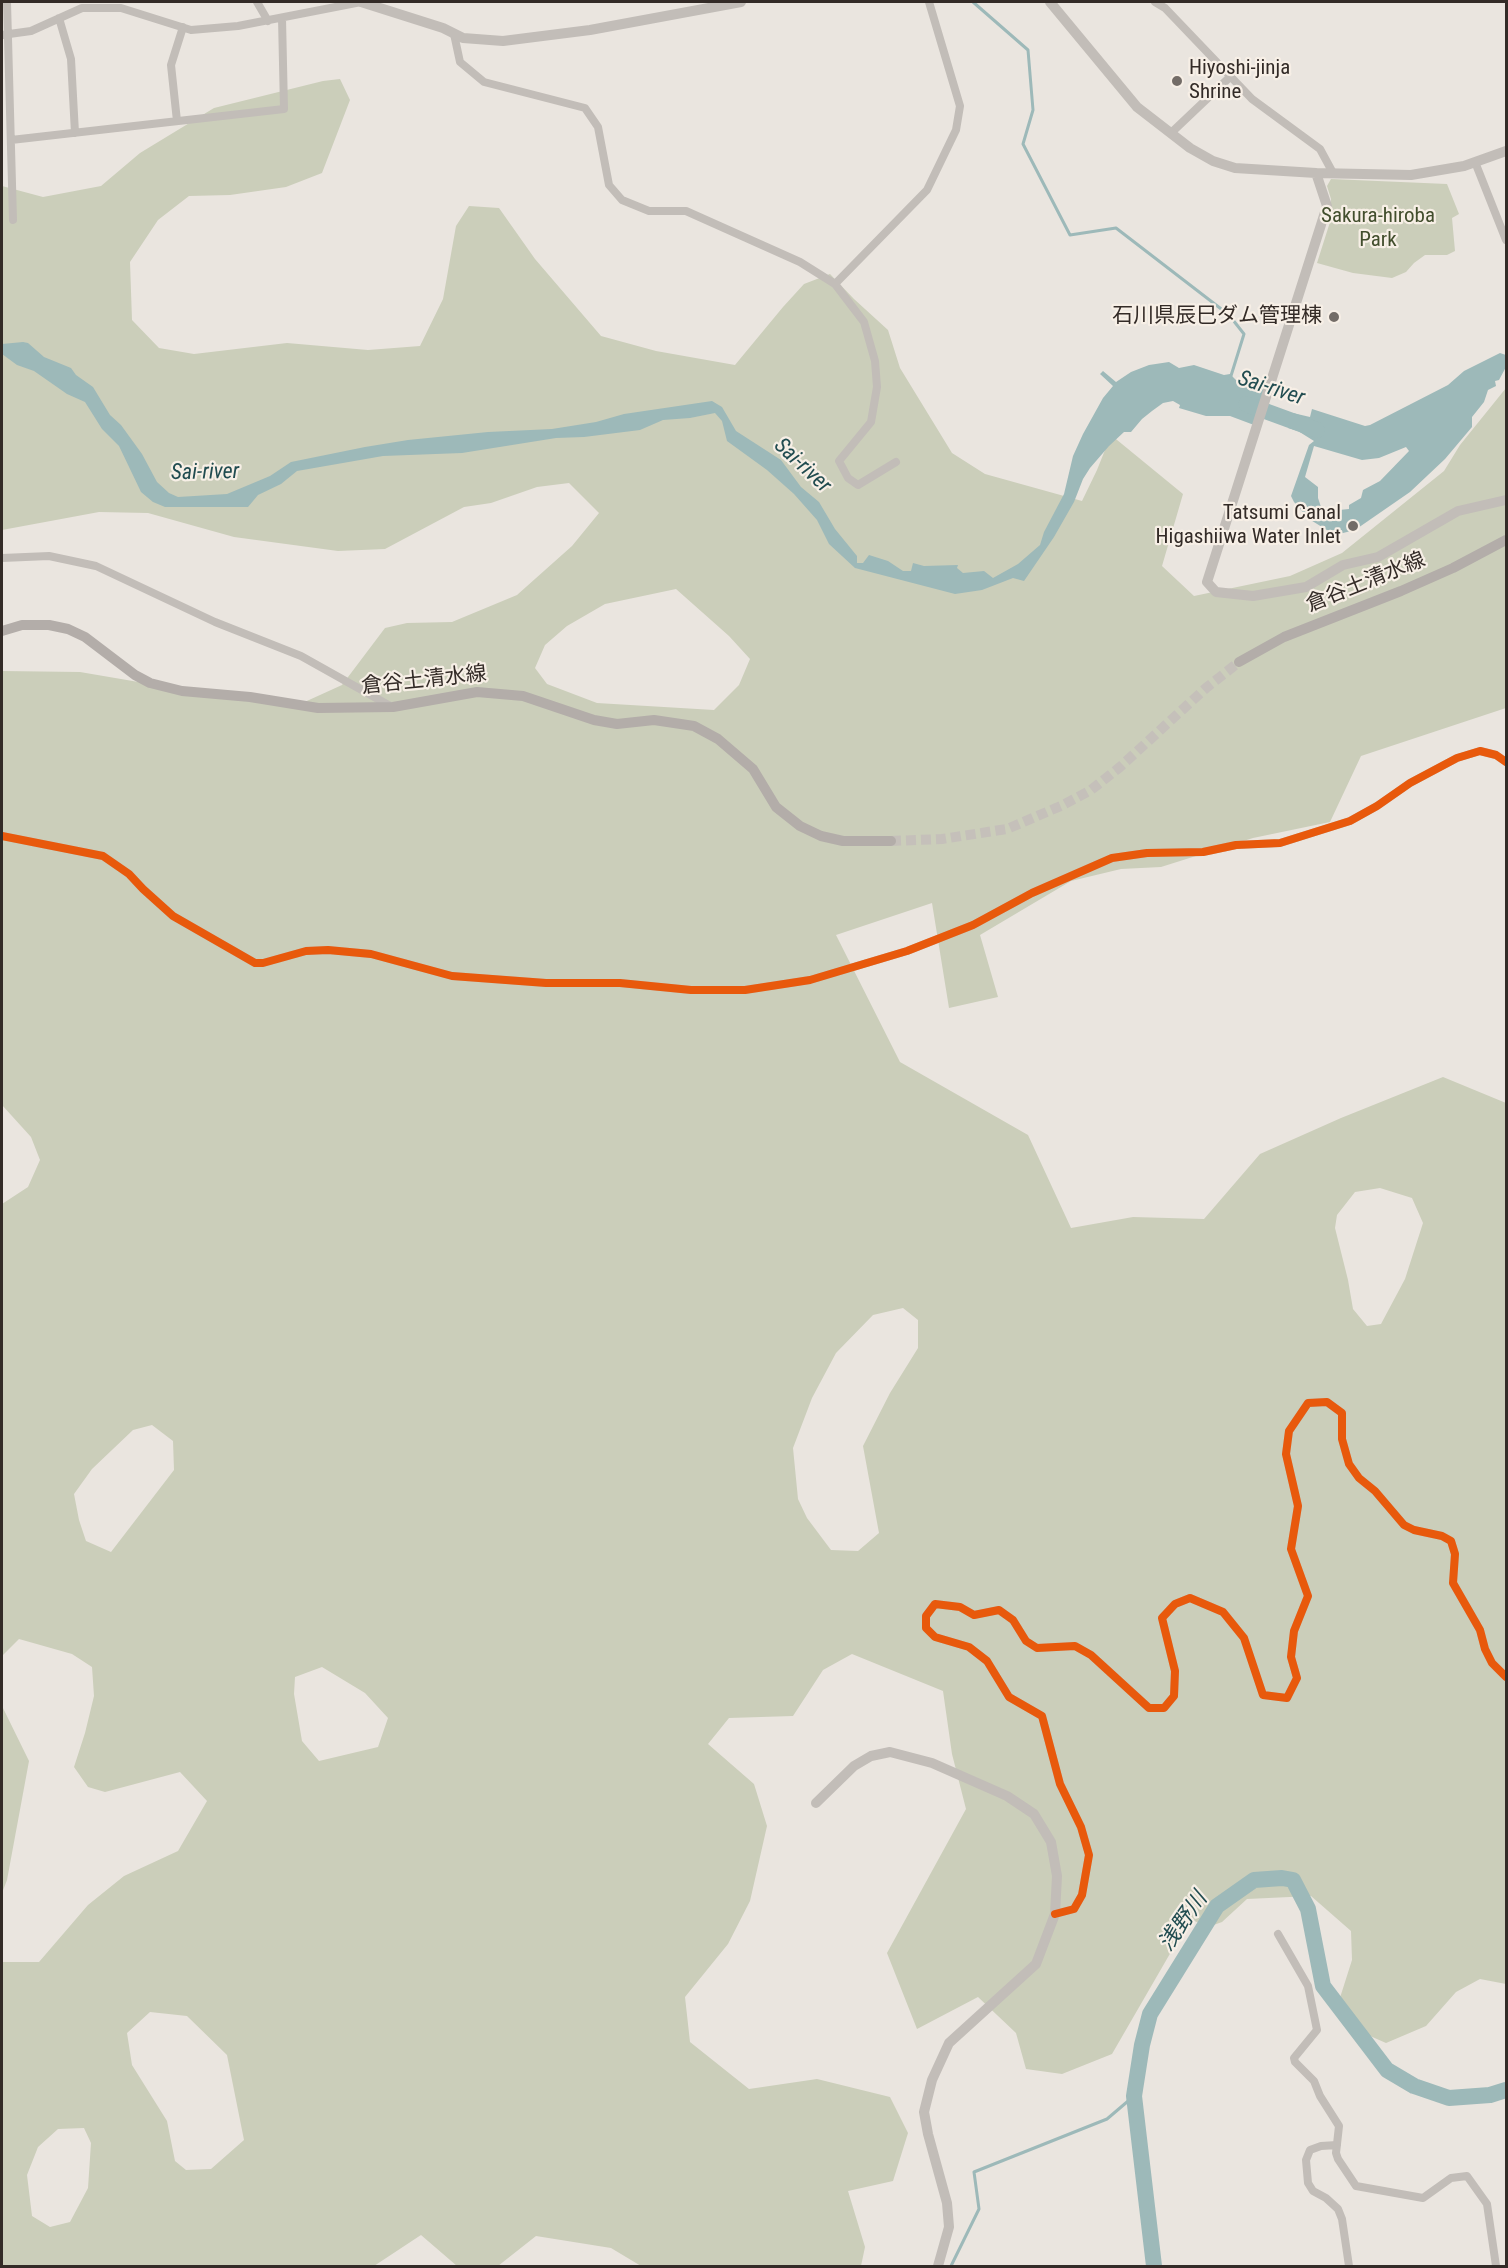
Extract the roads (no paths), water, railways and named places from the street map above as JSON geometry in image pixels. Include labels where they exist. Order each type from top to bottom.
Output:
[{"type":"main road","name":"倉谷土清水線","points":[[1239,662],[1284,637],[1401,591],[1453,568],[1506,540]]},
{"type":"main road","name":"倉谷土清水線","points":[[2,631],[22,625],[49,625],[68,629],[85,637],[135,675],[150,683],[182,691],[250,697],[318,708],[393,708],[477,692],[523,696],[594,720],[617,724],[654,720],[694,726],[718,739],[753,769],[776,807],[800,826],[821,836],[843,841],[891,841]]},
{"type":"street","points":[[7,2],[5,35],[13,220]]},
{"type":"street","points":[[257,2],[268,21]]},
{"type":"street","points":[[5,35],[31,31],[82,5],[121,8],[191,30],[217,29],[268,21],[361,3],[435,25],[463,38],[503,41],[590,30],[741,2]]},
{"type":"street","points":[[835,284],[927,190],[956,130],[960,106],[929,2]]},
{"type":"street","points":[[1050,2],[1137,107],[1190,148],[1213,161],[1235,168],[1411,175],[1475,162],[1506,151]]},
{"type":"street","points":[[1155,2],[1165,8],[1252,99],[1320,149],[1333,173]]},
{"type":"street","points":[[59,18],[71,59],[75,133]]},
{"type":"street","points":[[11,140],[284,109],[282,18]]},
{"type":"street","points":[[177,121],[171,65],[183,27]]},
{"type":"street","points":[[454,33],[460,62],[484,82],[585,108],[598,127],[609,185],[622,200],[649,211],[686,211],[800,262],[835,284],[864,322],[875,361],[878,387],[871,422],[838,461],[848,478],[858,485],[896,462]]},
{"type":"street","points":[[1171,134],[1231,76]]},
{"type":"street","points":[[1475,162],[1506,240]]},
{"type":"street","points":[[1316,172],[1327,206],[1207,582],[1216,592],[1253,596],[1306,587],[1343,565],[1378,557],[1458,511],[1506,500]]},
{"type":"street","points":[[2,558],[49,556],[96,566],[215,622],[301,656],[393,708]]},
{"type":"street","points":[[2,836],[103,856],[129,874],[142,890],[173,916],[255,963],[306,951],[328,950],[371,954],[452,976],[546,983],[620,983],[691,990],[745,990],[810,980],[907,951],[973,924],[1032,893],[1112,858],[1147,853],[1203,852],[1236,845],[1280,843],[1350,821],[1410,783],[1457,758],[1480,751],[1496,755],[1506,762]]},
{"type":"street","points":[[1055,1914],[1074,1908],[1082,1895],[1089,1855],[1081,1827],[1060,1784],[1042,1716],[1010,1697],[987,1661],[969,1647],[935,1637],[926,1628],[926,1616],[935,1604],[960,1607],[974,1615],[999,1610],[1013,1620],[1026,1641],[1037,1648],[1075,1646],[1091,1655],[1149,1708],[1164,1708],[1174,1696],[1175,1671],[1162,1618],[1175,1604],[1190,1598],[1223,1612],[1244,1638],[1263,1695],[1287,1698],[1297,1678],[1291,1657],[1294,1631],[1308,1596],[1292,1549],[1298,1506],[1286,1454],[1289,1431],[1308,1403],[1328,1402],[1342,1413],[1342,1439],[1349,1464],[1359,1478],[1375,1491],[1404,1524],[1414,1530],[1442,1536],[1451,1541],[1455,1554],[1453,1583],[1480,1630],[1492,1663],[1506,1677]]},
{"type":"street","points":[[816,1803],[854,1766],[871,1756],[890,1752],[932,1763],[1007,1796],[1034,1814],[1051,1842],[1057,1876],[1055,1914],[1036,1964],[949,2043],[932,2080],[924,2112],[947,2203],[949,2227],[938,2266]]},
{"type":"street","points":[[1278,1934],[1308,1986],[1317,2030],[1294,2058],[1295,2062],[1314,2081],[1320,2096],[1339,2126],[1336,2153],[1338,2159],[1356,2186],[1422,2198],[1450,2178],[1467,2176],[1487,2204],[1496,2266]]},
{"type":"street","points":[[1337,2145],[1321,2146],[1310,2150],[1306,2160],[1308,2183],[1313,2191],[1326,2198],[1338,2209],[1342,2219],[1349,2266]]},
{"type":"water","points":[[28,343],[44,357],[71,368],[76,375],[93,387],[110,415],[121,425],[142,454],[157,482],[169,493],[178,497],[227,494],[270,476],[291,462],[365,447],[488,432],[552,429],[596,422],[624,414],[712,401],[722,407],[736,431],[781,460],[801,487],[819,502],[835,529],[857,556],[857,563],[863,563],[869,555],[888,561],[903,571],[911,571],[913,563],[924,566],[958,565],[957,568],[963,573],[984,571],[993,578],[1018,564],[1040,545],[1044,532],[1064,494],[1073,456],[1083,434],[1103,398],[1113,386],[1100,374],[1103,371],[1116,382],[1131,372],[1149,365],[1169,362],[1179,368],[1194,365],[1224,375],[1230,374],[1236,380],[1266,388],[1254,425],[1230,416],[1206,416],[1179,408],[1180,405],[1173,401],[1163,403],[1142,419],[1131,432],[1124,432],[1090,468],[1054,537],[1024,581],[1013,578],[982,590],[955,594],[855,568],[829,544],[817,520],[794,494],[767,470],[727,441],[722,421],[715,413],[663,420],[640,430],[556,438],[462,453],[383,456],[297,471],[281,484],[258,495],[248,507],[165,507],[153,502],[141,492],[119,446],[102,429],[85,402],[67,394],[34,371],[17,365],[2,354],[2,344]]},
{"type":"water","points":[[1500,353],[1506,355],[1506,367],[1499,380],[1495,381],[1496,386],[1488,390],[1484,402],[1472,417],[1472,427],[1445,459],[1410,492],[1355,530],[1335,535],[1309,519],[1294,502],[1291,496],[1309,445],[1314,441],[1288,428],[1289,424],[1295,426],[1297,419],[1292,416],[1293,413],[1310,417],[1312,409],[1365,426],[1370,425],[1448,385],[1464,371]],"holes":[[[1314,446],[1362,460],[1379,458],[1406,447],[1409,451],[1380,481],[1363,490],[1361,498],[1349,505],[1349,509],[1329,511],[1321,507],[1318,487],[1305,477]]]},
{"type":"waterway","points":[[973,2],[1028,50],[1033,110],[1023,144],[1070,235],[1116,228],[1229,315],[1244,334],[1230,379]]},
{"type":"waterway","name":"Sai-river","points":[[1246,404],[1317,430]]},
{"type":"waterway","name":"浅野川","points":[[1154,2266],[1134,2096],[1142,2045],[1150,2014],[1217,1906],[1254,1880],[1282,1878],[1293,1880],[1308,1909],[1323,1986],[1387,2070],[1414,2086],[1449,2098],[1490,2095],[1506,2090]]},
{"type":"waterway","points":[[951,2266],[979,2209],[974,2172],[1107,2119],[1134,2096]]},
{"type":"tunnel","points":[[891,841],[942,839],[1007,829],[1063,805],[1091,790],[1120,767],[1206,688],[1239,662]]},
{"type":"place","name":"Hiyoshi-jinja Shrine","points":[[1177,81]]},
{"type":"place","name":"石川県辰巳ダム管理棟","points":[[1334,317]]},
{"type":"place","name":"Tatsumi Canal Higashiiwa Water Inlet","points":[[1353,526]]},
{"type":"park label","name":"Sakura-hiroba Park","points":[[1378,229]]}]
